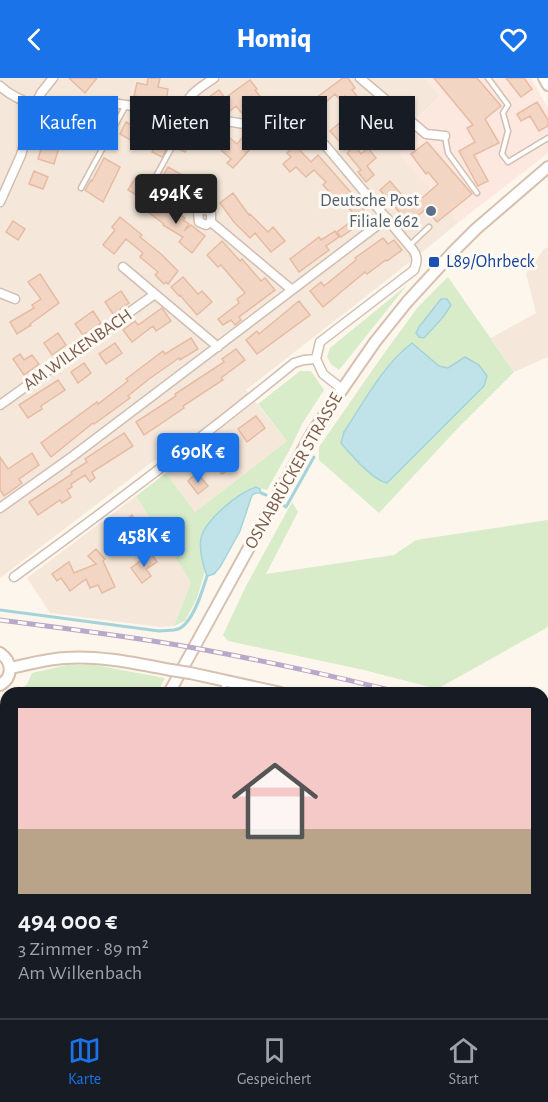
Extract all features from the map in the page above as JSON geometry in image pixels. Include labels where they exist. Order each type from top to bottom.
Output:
[{"type":"main road","points":[[544,78],[548,85]]},
{"type":"main road","name":"OSNABRÜCKER STRASSE","points":[[172,687],[312,433],[375,342],[407,302],[476,229],[548,167]]},
{"type":"main road","points":[[0,653],[5,657],[10,668],[9,676],[0,685]]},
{"type":"main road","points":[[10,668],[63,658],[98,658],[190,673],[256,687]]},
{"type":"street","points":[[40,96],[53,78]]},
{"type":"street","points":[[191,96],[214,78]]},
{"type":"street","points":[[360,78],[426,134],[445,136]]},
{"type":"street","points":[[0,86],[18,98]]},
{"type":"street","points":[[118,104],[130,106]]},
{"type":"street","points":[[230,121],[307,134],[325,145],[416,255],[417,262],[414,270],[320,342],[316,359],[323,374],[342,389]]},
{"type":"street","points":[[0,202],[22,150]]},
{"type":"street","points":[[0,508],[73,456],[387,218]]},
{"type":"street","points":[[211,222],[292,290]]},
{"type":"street","points":[[123,267],[218,347]]},
{"type":"street","points":[[0,293],[15,299]]},
{"type":"street","name":"AM WILKENBACH","points":[[0,405],[155,294]]},
{"type":"street","points":[[14,577],[240,407],[294,363],[316,359]]},
{"type":"lane","points":[[488,78],[508,105],[503,114],[508,131],[502,154],[508,162],[548,138]]},
{"type":"lane","points":[[81,188],[126,105]]},
{"type":"lane","points":[[445,136],[448,153],[477,193]]},
{"type":"lane","points":[[149,197],[168,150]]},
{"type":"lane","points":[[409,246],[429,227]]},
{"type":"lane","points":[[224,687],[226,680]]},
{"type":"shaded area","points":[[0,78],[425,78],[440,96],[415,120],[415,96],[339,96],[339,150],[405,150],[400,154],[459,222],[246,390],[287,441],[195,512],[156,459],[0,578]]},
{"type":"shaded area","points":[[425,78],[531,78],[548,108],[548,153],[459,222],[399,154],[404,150],[415,150],[415,141],[421,136],[415,131],[415,121],[440,96]]},
{"type":"shaded area","points":[[415,130],[421,136],[415,141]]},
{"type":"shaded area","points":[[548,247],[548,357],[514,372],[491,338],[536,313],[526,274],[544,249]]},
{"type":"shaded area","points":[[136,496],[191,582],[174,626],[160,627],[50,613],[27,578]]},
{"type":"green space","points":[[448,277],[514,372],[379,513],[319,460],[319,447],[418,307]]},
{"type":"green space","points":[[407,285],[339,370],[331,364],[327,357],[330,348]]},
{"type":"green space","points":[[300,371],[311,371],[324,390],[302,424],[267,490],[256,487],[234,499],[204,531],[201,547],[205,571],[197,598],[185,621],[174,626],[191,582],[136,496],[166,473],[195,512],[287,441],[258,404]]},
{"type":"green space","points":[[292,502],[298,512],[266,574],[394,555],[416,540],[548,520],[548,627],[441,687],[429,687],[364,670],[228,641],[223,635],[246,586]]},
{"type":"green space","points":[[67,665],[95,665],[165,678],[160,687],[24,687],[32,673]]},
{"type":"water","points":[[441,299],[447,299],[451,305],[424,338],[419,337],[416,333],[419,327]]},
{"type":"water","points":[[412,343],[439,366],[448,368],[465,357],[479,365],[487,376],[484,386],[387,483],[368,472],[341,443],[344,432],[375,384],[392,362]]},
{"type":"water","points":[[256,487],[261,493],[252,495],[240,531],[220,567],[214,574],[207,576],[201,547],[204,531],[224,508]]},
{"type":"building","points":[[69,78],[97,78],[85,93]]},
{"type":"building","points":[[148,78],[160,78],[158,87],[168,89],[167,96],[134,96],[137,83],[147,85]]},
{"type":"building","points":[[343,78],[348,78],[355,88],[352,90],[357,96],[339,96],[339,99],[335,94],[327,101],[327,96],[319,96]]},
{"type":"building","points":[[434,78],[477,78],[501,106],[485,119],[499,143],[474,155],[488,181],[478,186],[459,151],[475,142],[467,128],[473,125]]},
{"type":"building","points":[[506,78],[524,78],[532,89],[521,97]]},
{"type":"building","points":[[250,80],[260,96],[242,96],[242,113],[236,106],[230,111],[230,96],[228,96]]},
{"type":"building","points":[[219,90],[224,96],[210,96]]},
{"type":"building","points":[[537,102],[548,120],[548,126],[539,131],[530,116],[521,121],[517,114]]},
{"type":"building","points":[[126,122],[130,124],[130,140],[120,134]]},
{"type":"building","points":[[339,124],[339,141],[330,131]]},
{"type":"building","points":[[230,138],[237,144],[242,138],[242,150],[249,150],[233,168],[227,163],[231,159],[221,150],[230,150]]},
{"type":"building","points":[[427,142],[472,194],[437,222],[426,209],[409,223],[380,190],[390,181],[412,207],[438,184],[428,172],[426,174],[411,154]]},
{"type":"building","points":[[41,150],[58,150],[54,164],[38,159]]},
{"type":"building","points":[[153,150],[166,150],[162,157],[152,152]]},
{"type":"building","points":[[290,150],[300,150],[311,162],[318,155],[360,203],[371,222],[365,226],[363,222],[341,237],[337,232],[357,217],[323,185],[326,182],[314,170],[306,177],[296,167],[290,172],[283,164],[291,157],[287,153]]},
{"type":"building","points":[[350,150],[358,150],[361,154],[370,150],[376,158],[367,166],[374,175],[366,182],[358,172],[361,170],[347,153]]},
{"type":"building","points":[[104,158],[120,167],[103,202],[85,190]]},
{"type":"building","points":[[168,167],[182,175],[177,188],[161,179]]},
{"type":"building","points":[[34,171],[48,177],[43,189],[29,184]]},
{"type":"building","points":[[198,175],[214,186],[206,198],[190,187]]},
{"type":"building","points":[[136,177],[148,184],[140,197],[128,190]]},
{"type":"building","points":[[233,193],[249,215],[268,232],[273,227],[285,241],[271,252],[255,233],[250,238],[220,203]]},
{"type":"building","points":[[153,199],[171,212],[173,210],[185,218],[183,220],[189,224],[184,231],[191,225],[205,236],[192,253],[179,242],[183,237],[163,225],[144,209]]},
{"type":"building","points":[[120,217],[142,235],[140,237],[178,271],[168,284],[166,282],[164,284],[155,275],[158,272],[140,257],[143,253],[126,239],[114,254],[103,245],[115,230],[112,227]]},
{"type":"building","points":[[13,221],[25,229],[18,240],[6,232]]},
{"type":"building","points":[[335,231],[339,237],[326,246],[329,250],[299,272],[290,259],[319,237],[321,240]]},
{"type":"building","points":[[383,238],[388,244],[394,240],[402,250],[367,274],[365,272],[323,307],[310,291],[321,282],[324,286],[356,260],[355,258]]},
{"type":"building","points":[[222,241],[261,281],[265,278],[275,290],[239,317],[241,320],[235,325],[231,320],[223,325],[218,319],[239,303],[237,299],[245,293],[221,265],[218,267],[207,255]]},
{"type":"building","points":[[40,274],[59,303],[17,334],[10,322],[34,308],[32,305],[41,299],[28,282]]},
{"type":"building","points":[[183,277],[198,294],[202,291],[212,302],[197,315],[171,287]]},
{"type":"building","points":[[121,291],[129,303],[113,314],[105,302]]},
{"type":"building","points":[[299,301],[310,315],[257,354],[246,340],[257,331],[259,334]]},
{"type":"building","points":[[162,308],[171,321],[156,331],[153,326],[132,342],[123,330],[135,321],[138,325]]},
{"type":"building","points":[[93,311],[101,323],[83,335],[75,324]]},
{"type":"building","points":[[58,333],[66,345],[52,355],[44,343]]},
{"type":"building","points":[[191,338],[198,349],[180,360],[179,358],[149,379],[128,396],[130,398],[93,423],[51,457],[41,443],[97,402],[98,404],[163,351],[165,354]]},
{"type":"building","points":[[115,343],[122,353],[106,364],[99,354]]},
{"type":"building","points":[[236,349],[245,360],[221,378],[223,380],[144,435],[136,422],[224,362],[222,359]]},
{"type":"building","points":[[20,354],[24,360],[32,355],[39,364],[24,375],[13,359]]},
{"type":"building","points":[[84,363],[91,373],[78,383],[71,372]]},
{"type":"building","points":[[58,380],[65,390],[28,418],[19,405]]},
{"type":"building","points":[[256,416],[265,428],[247,442],[238,429]]},
{"type":"building","points":[[124,433],[133,446],[92,472],[95,478],[90,482],[85,475],[71,484],[72,487],[67,490],[71,497],[62,503],[60,500],[38,515],[29,502],[72,474],[71,472],[87,462],[85,459]]},
{"type":"building","points":[[32,453],[39,465],[19,479],[22,483],[4,496],[0,490],[0,457],[8,469]]},
{"type":"building","points":[[222,454],[232,467],[222,474],[212,461]]},
{"type":"building","points":[[197,473],[208,486],[198,494],[188,481]]},
{"type":"building","points":[[132,515],[141,529],[147,525],[159,542],[150,548],[138,531],[129,538],[119,525]]},
{"type":"building","points":[[96,549],[105,559],[103,561],[115,587],[102,593],[98,585],[90,588],[86,579],[70,591],[61,578],[57,581],[52,574],[69,562],[74,573],[96,564],[88,556]]},
{"type":"building","points":[[151,553],[157,562],[146,569],[151,576],[142,583],[131,568]]},
{"type":"waterway","points":[[280,503],[286,507],[314,457]]},
{"type":"waterway","points":[[261,493],[266,495]]},
{"type":"waterway","points":[[0,610],[159,631],[174,630],[183,626],[193,613],[207,576]]},
{"type":"railway","points":[[0,620],[179,645],[376,687]]},
{"type":"place","name":"Deutsche Post Filiale 662","points":[[431,211]]},
{"type":"place","name":"L89/Ohrbeck","points":[[434,262]]}]
